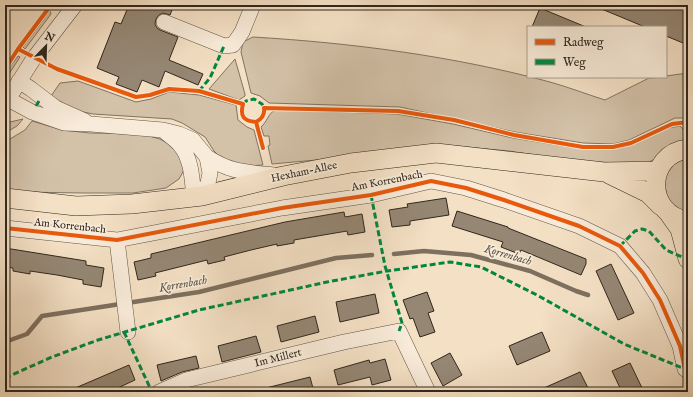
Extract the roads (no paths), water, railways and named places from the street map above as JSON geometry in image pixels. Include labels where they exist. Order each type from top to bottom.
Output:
[{"type":"main road","points":[[688,149],[672,154],[663,162],[658,171],[655,183],[656,195],[680,229],[688,259]]},
{"type":"main road","name":"Hexham-Allee","points":[[5,198],[76,206],[132,204],[198,197],[283,176],[351,163],[436,153],[604,172],[658,171]]},
{"type":"main road","name":"Hexham-Allee","points":[[604,172],[648,193],[666,210]]},
{"type":"main road","points":[[666,210],[681,220],[688,221]]},
{"type":"street","points":[[75,5],[34,58],[6,101],[52,120],[64,123],[163,130],[179,134],[193,140],[207,157],[220,165],[239,172],[283,176]]},
{"type":"street","points":[[164,22],[224,46],[233,45],[242,32],[253,5]]},
{"type":"street","points":[[18,81],[56,108],[91,124]]},
{"type":"street","points":[[163,130],[179,144],[187,155],[198,197]]},
{"type":"street","points":[[198,197],[208,184],[210,173],[207,157]]},
{"type":"street","name":"Am Korrenbach","points":[[5,228],[117,240],[282,208],[371,195],[431,181],[466,188],[579,226],[620,246],[643,273],[660,300],[680,346],[685,369],[688,371]]},
{"type":"street","name":"Am Korrenbach","points":[[117,240],[128,332]]},
{"type":"street","name":"Im Millert","points":[[159,392],[186,380],[344,342],[399,331],[428,392]]},
{"type":"waterway","name":"Korrenbach","points":[[394,254],[424,251],[471,255],[530,271],[588,295]]},
{"type":"waterway","name":"Korrenbach","points":[[5,342],[27,334],[42,316],[199,292],[336,258],[372,255]]}]
